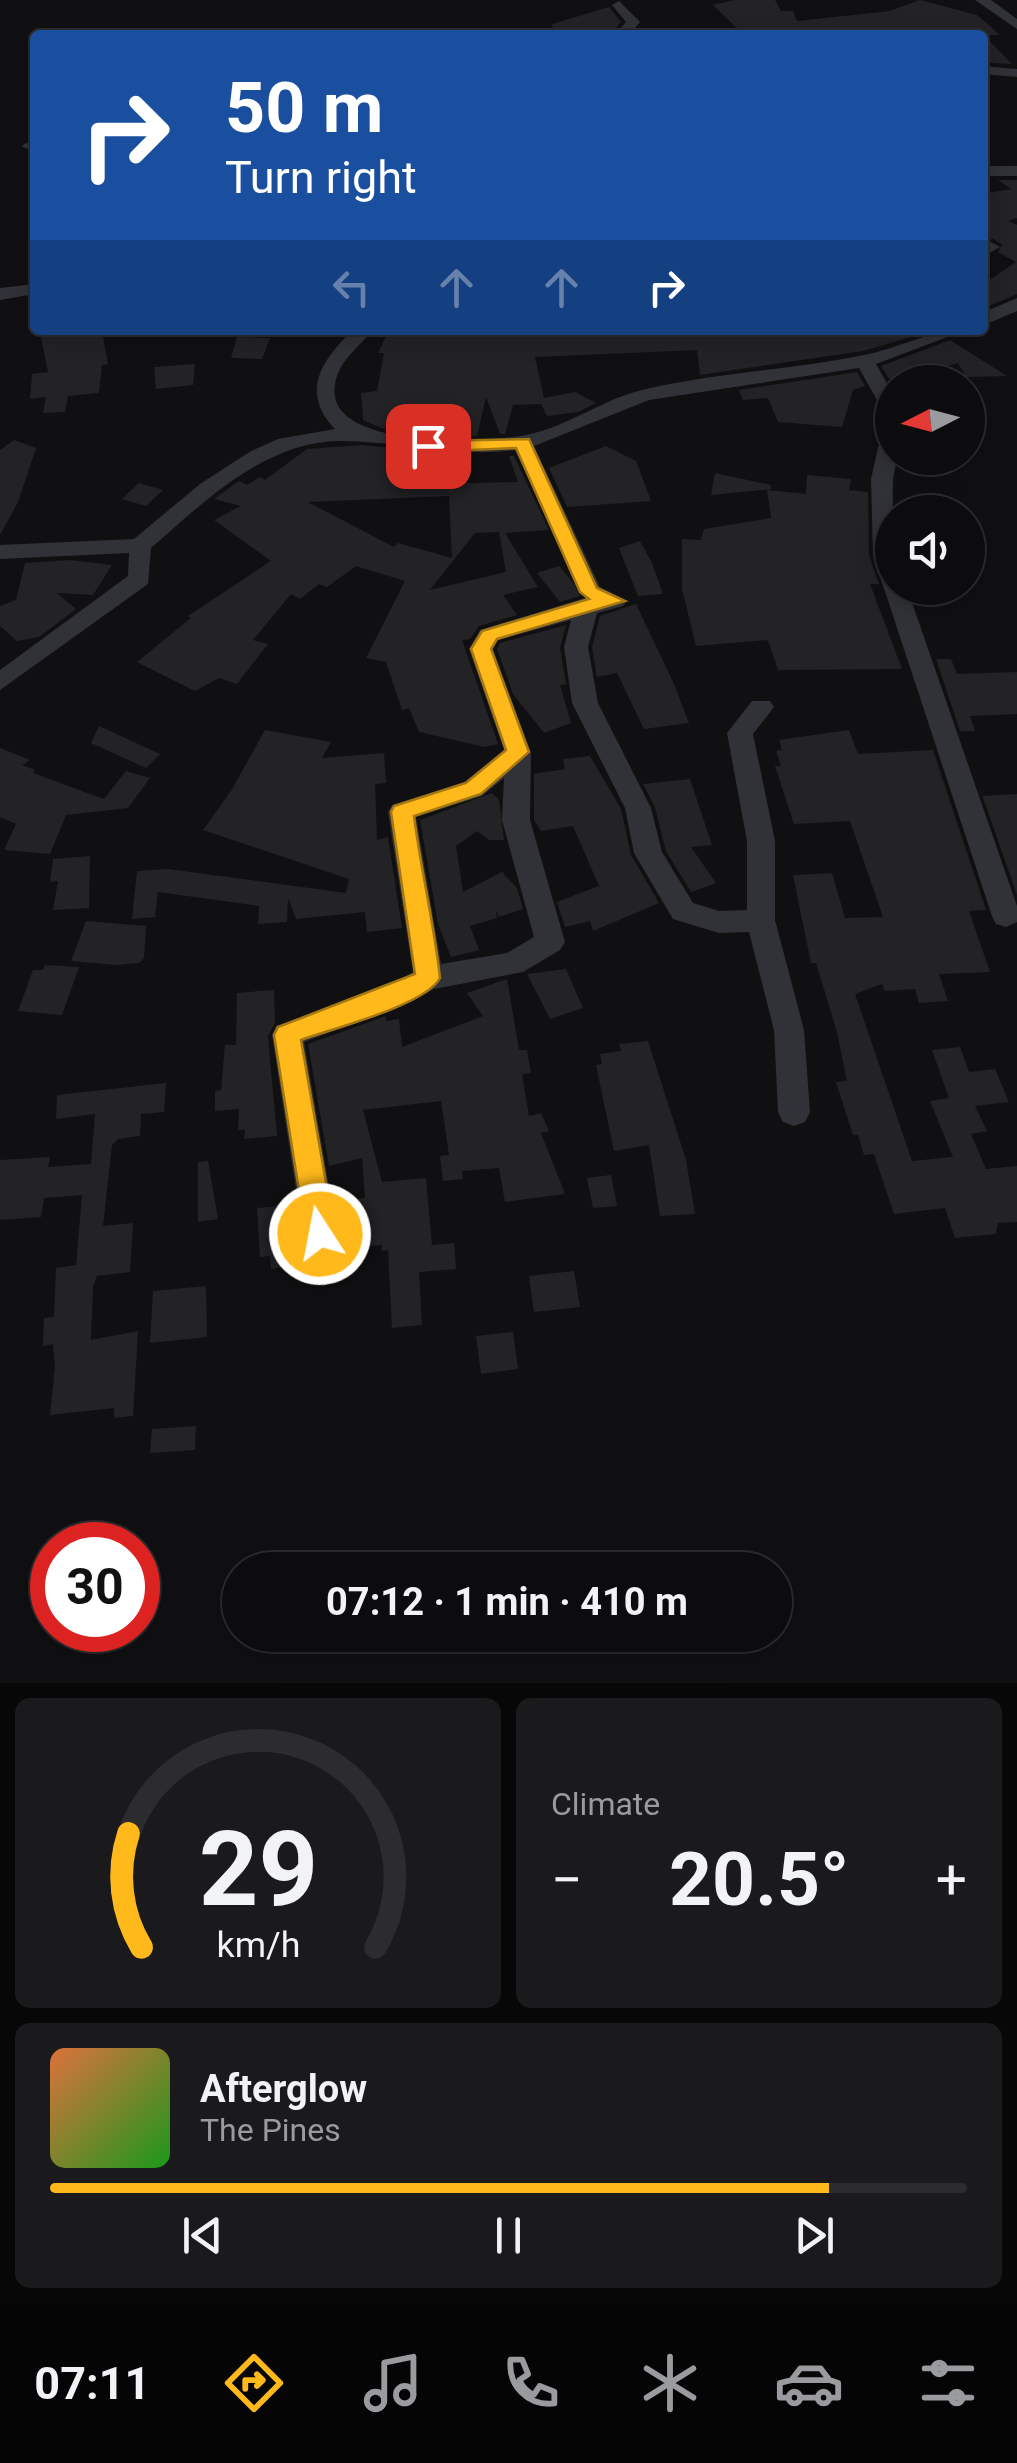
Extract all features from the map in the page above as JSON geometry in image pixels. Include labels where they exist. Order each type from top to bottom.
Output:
[{"type":"street","points":[[982,0],[1017,24]]},
{"type":"street","points":[[619,5],[634,22],[627,30]]},
{"type":"street","points":[[988,71],[1017,73]]},
{"type":"street","points":[[988,170],[1017,171]]},
{"type":"street","points":[[0,294],[30,290]]},
{"type":"street","points":[[988,297],[1015,305]]},
{"type":"street","points":[[988,317],[1015,305]]},
{"type":"street","points":[[359,335],[330,362],[324,392],[330,415],[359,436]]},
{"type":"street","points":[[0,552],[140,546],[183,508],[271,450],[313,436],[359,436],[464,448],[522,442],[562,433],[604,408],[650,394],[865,361],[942,335]]},
{"type":"street","points":[[865,361],[888,402],[890,416],[891,443],[882,479],[882,495]]},
{"type":"street","points":[[320,1234],[287,1035],[400,994],[428,978],[513,964],[550,942],[516,820],[518,752],[481,649],[489,635],[588,605],[615,601],[590,592],[522,442]]},
{"type":"street","points":[[0,682],[140,578],[140,546]]},
{"type":"street","points":[[588,605],[576,647],[585,702],[638,808],[648,853],[683,911],[719,922],[761,920]]},
{"type":"street","points":[[902,605],[1006,916]]},
{"type":"street","points":[[760,707],[740,734],[761,840],[761,920],[789,1030],[794,1112]]},
{"type":"street","points":[[428,978],[420,907],[410,880],[402,812],[474,789],[518,752]]},
{"type":"building","points":[[734,0],[775,0],[781,11],[793,11],[797,21],[890,11],[920,0],[977,15],[1000,35],[988,35],[988,30],[739,30],[713,5]]},
{"type":"building","points":[[609,7],[621,22],[616,28],[591,30],[553,30],[552,24]]},
{"type":"building","points":[[988,39],[1012,64],[988,62]]},
{"type":"building","points":[[998,180],[1017,180],[1017,218],[1008,221],[1017,225],[1017,294],[988,306],[988,281],[1016,262],[998,252],[1002,244],[988,240],[988,193],[1011,189]]},
{"type":"building","points":[[103,335],[108,364],[102,365],[99,393],[68,396],[65,412],[43,413],[46,397],[30,399],[32,374],[48,372],[41,337]]},
{"type":"building","points":[[387,335],[918,335],[863,351],[700,375],[697,350],[535,357],[544,398],[575,392],[596,403],[578,412],[547,416],[541,404],[513,405],[505,434],[500,434],[486,397],[477,436],[381,428],[363,420],[361,393],[377,391],[384,353],[378,353]]},
{"type":"building","points":[[237,337],[270,338],[262,359],[231,358]]},
{"type":"building","points":[[950,340],[1007,376],[985,377],[985,365],[884,365]]},
{"type":"building","points":[[195,364],[193,385],[156,389],[154,367]]},
{"type":"building","points":[[857,372],[865,386],[853,390],[842,427],[778,422],[768,398],[743,400],[739,390]]},
{"type":"building","points":[[14,440],[36,448],[18,502],[0,535],[0,450]]},
{"type":"building","points":[[362,445],[472,456],[466,483],[518,482],[509,456],[514,456],[549,530],[505,533],[538,587],[503,595],[517,615],[479,626],[470,639],[462,640],[498,744],[485,747],[419,732],[409,708],[402,710],[386,662],[366,658],[405,581],[356,566],[327,587],[319,584],[300,599],[291,594],[253,640],[268,644],[237,684],[219,678],[195,691],[137,662],[191,618],[188,616],[271,561],[214,520],[241,506],[214,499],[239,481],[247,485],[260,477],[265,480],[307,449]],"holes":[[[449,496],[452,558],[398,543],[394,547],[308,502]],[[499,532],[506,572],[430,590],[475,533]]]},
{"type":"building","points":[[606,446],[636,461],[651,501],[567,507],[549,468]]},
{"type":"building","points":[[715,473],[771,485],[771,489],[711,495]]},
{"type":"building","points":[[807,475],[851,479],[849,490],[868,492],[869,555],[875,572],[875,584],[870,584],[902,669],[778,670],[768,640],[696,646],[682,589],[682,539],[701,540],[704,529],[771,518],[767,490],[806,494]]},
{"type":"building","points":[[139,483],[163,490],[146,506],[122,499]]},
{"type":"building","points":[[640,541],[663,594],[638,596],[619,548]]},
{"type":"building","points":[[70,560],[112,565],[93,595],[57,593],[76,609],[39,637],[17,641],[0,626],[0,606],[16,600],[25,563]]},
{"type":"building","points":[[559,566],[580,596],[560,602],[537,573]]},
{"type":"building","points":[[636,604],[689,723],[644,729],[617,673],[597,677],[592,647],[600,616]]},
{"type":"building","points":[[566,625],[560,648],[566,684],[560,685],[571,723],[544,733],[513,694],[497,649],[500,643]]},
{"type":"building","points":[[936,659],[951,659],[957,674],[1017,672],[1017,714],[970,716],[975,731],[960,731]]},
{"type":"building","points":[[99,726],[160,754],[146,768],[91,743]]},
{"type":"building","points":[[265,730],[331,742],[322,758],[384,753],[386,783],[375,784],[377,840],[388,837],[402,928],[367,932],[365,912],[296,919],[288,898],[287,922],[258,924],[259,906],[158,892],[155,917],[132,919],[137,871],[168,869],[346,893],[349,879],[203,830],[231,791]]},
{"type":"building","points":[[849,730],[858,754],[933,750],[986,910],[969,911],[990,972],[939,974],[948,1001],[919,1003],[915,989],[885,991],[882,984],[855,994],[912,1161],[953,1157],[930,1101],[949,1098],[932,1050],[960,1047],[969,1072],[995,1069],[1009,1102],[975,1106],[987,1131],[971,1134],[986,1169],[1017,1166],[1017,1222],[998,1223],[996,1234],[955,1238],[945,1208],[894,1214],[874,1154],[864,1155],[858,1135],[853,1135],[836,1082],[847,1081],[837,1032],[816,963],[811,963],[793,875],[832,873],[845,918],[883,917],[850,821],[794,824],[775,766],[781,766],[776,751],[782,750],[779,740]]},
{"type":"building","points":[[0,748],[30,760],[22,765],[35,770],[33,773],[104,799],[126,771],[150,778],[128,808],[66,815],[50,854],[4,850],[16,824],[0,817]]},
{"type":"building","points":[[590,756],[621,809],[631,855],[659,903],[593,931],[590,921],[565,927],[557,902],[599,886],[573,826],[541,831],[534,820],[534,774],[565,769],[563,759]]},
{"type":"building","points":[[690,779],[712,845],[691,847],[716,883],[691,892],[666,851],[655,807],[643,784]]},
{"type":"building","points":[[980,789],[983,796],[1017,794],[1017,895]]},
{"type":"building","points":[[492,793],[499,800],[504,840],[489,840],[477,831],[456,846],[463,892],[502,872],[517,888],[523,909],[499,917],[496,911],[497,918],[470,926],[479,950],[451,957],[438,924],[420,820]]},
{"type":"building","points":[[90,856],[89,908],[53,910],[58,881],[50,882],[53,859]]},
{"type":"building","points":[[86,921],[146,926],[144,958],[139,963],[116,965],[71,961]]},
{"type":"building","points":[[45,965],[79,967],[62,1015],[18,1011],[33,970],[43,970]]},
{"type":"building","points":[[566,969],[583,1008],[550,1019],[527,974]]},
{"type":"building","points":[[507,979],[519,1050],[527,1050],[531,1073],[522,1074],[529,1116],[541,1113],[549,1131],[541,1133],[565,1194],[505,1202],[499,1168],[462,1171],[463,1179],[443,1181],[440,1156],[449,1155],[441,1101],[363,1110],[382,1182],[426,1178],[432,1245],[454,1243],[456,1269],[419,1272],[422,1325],[392,1328],[388,1250],[382,1251],[382,1245],[325,1251],[335,1247],[340,1236],[335,1201],[365,1198],[362,1158],[329,1166],[308,1044],[386,1016],[386,1021],[399,1019],[402,1047],[483,1016],[467,993]]},
{"type":"building","points":[[274,990],[275,1023],[268,1036],[277,1136],[244,1139],[245,1130],[238,1130],[239,1109],[215,1111],[215,1091],[221,1090],[225,1045],[236,1045],[237,993]]},
{"type":"building","points":[[648,1041],[686,1160],[695,1214],[660,1216],[649,1145],[614,1151],[596,1065],[602,1064],[600,1054],[621,1051],[619,1044]]},
{"type":"building","points":[[166,1083],[164,1112],[141,1114],[140,1136],[118,1139],[112,1145],[103,1226],[133,1223],[130,1272],[97,1276],[93,1287],[91,1340],[138,1331],[133,1416],[114,1418],[114,1408],[50,1415],[55,1366],[53,1344],[43,1346],[44,1318],[54,1317],[56,1268],[76,1265],[82,1195],[44,1198],[41,1217],[0,1220],[0,1160],[50,1157],[48,1167],[91,1164],[95,1114],[56,1119],[57,1095]]},
{"type":"building","points":[[208,1161],[218,1219],[198,1222],[198,1162]]},
{"type":"building","points":[[611,1175],[617,1206],[593,1208],[587,1178]]},
{"type":"building","points":[[295,1205],[305,1247],[318,1252],[312,1253],[313,1262],[271,1269],[270,1256],[260,1257],[257,1208]]},
{"type":"building","points":[[574,1271],[580,1307],[534,1312],[529,1276]]},
{"type":"building","points":[[206,1286],[207,1337],[150,1343],[153,1291]]},
{"type":"building","points":[[513,1332],[518,1369],[481,1374],[476,1336]]},
{"type":"building","points":[[196,1426],[195,1450],[150,1453],[152,1429]]},
{"type":"route","points":[[320,1234],[287,1035],[400,994],[428,978],[427,949],[420,926],[420,907],[410,880],[402,812],[448,794],[474,789],[491,779],[518,752],[481,649],[489,635],[588,605],[615,601],[590,592],[588,580],[530,466],[522,442],[489,447],[428,446]]}]
